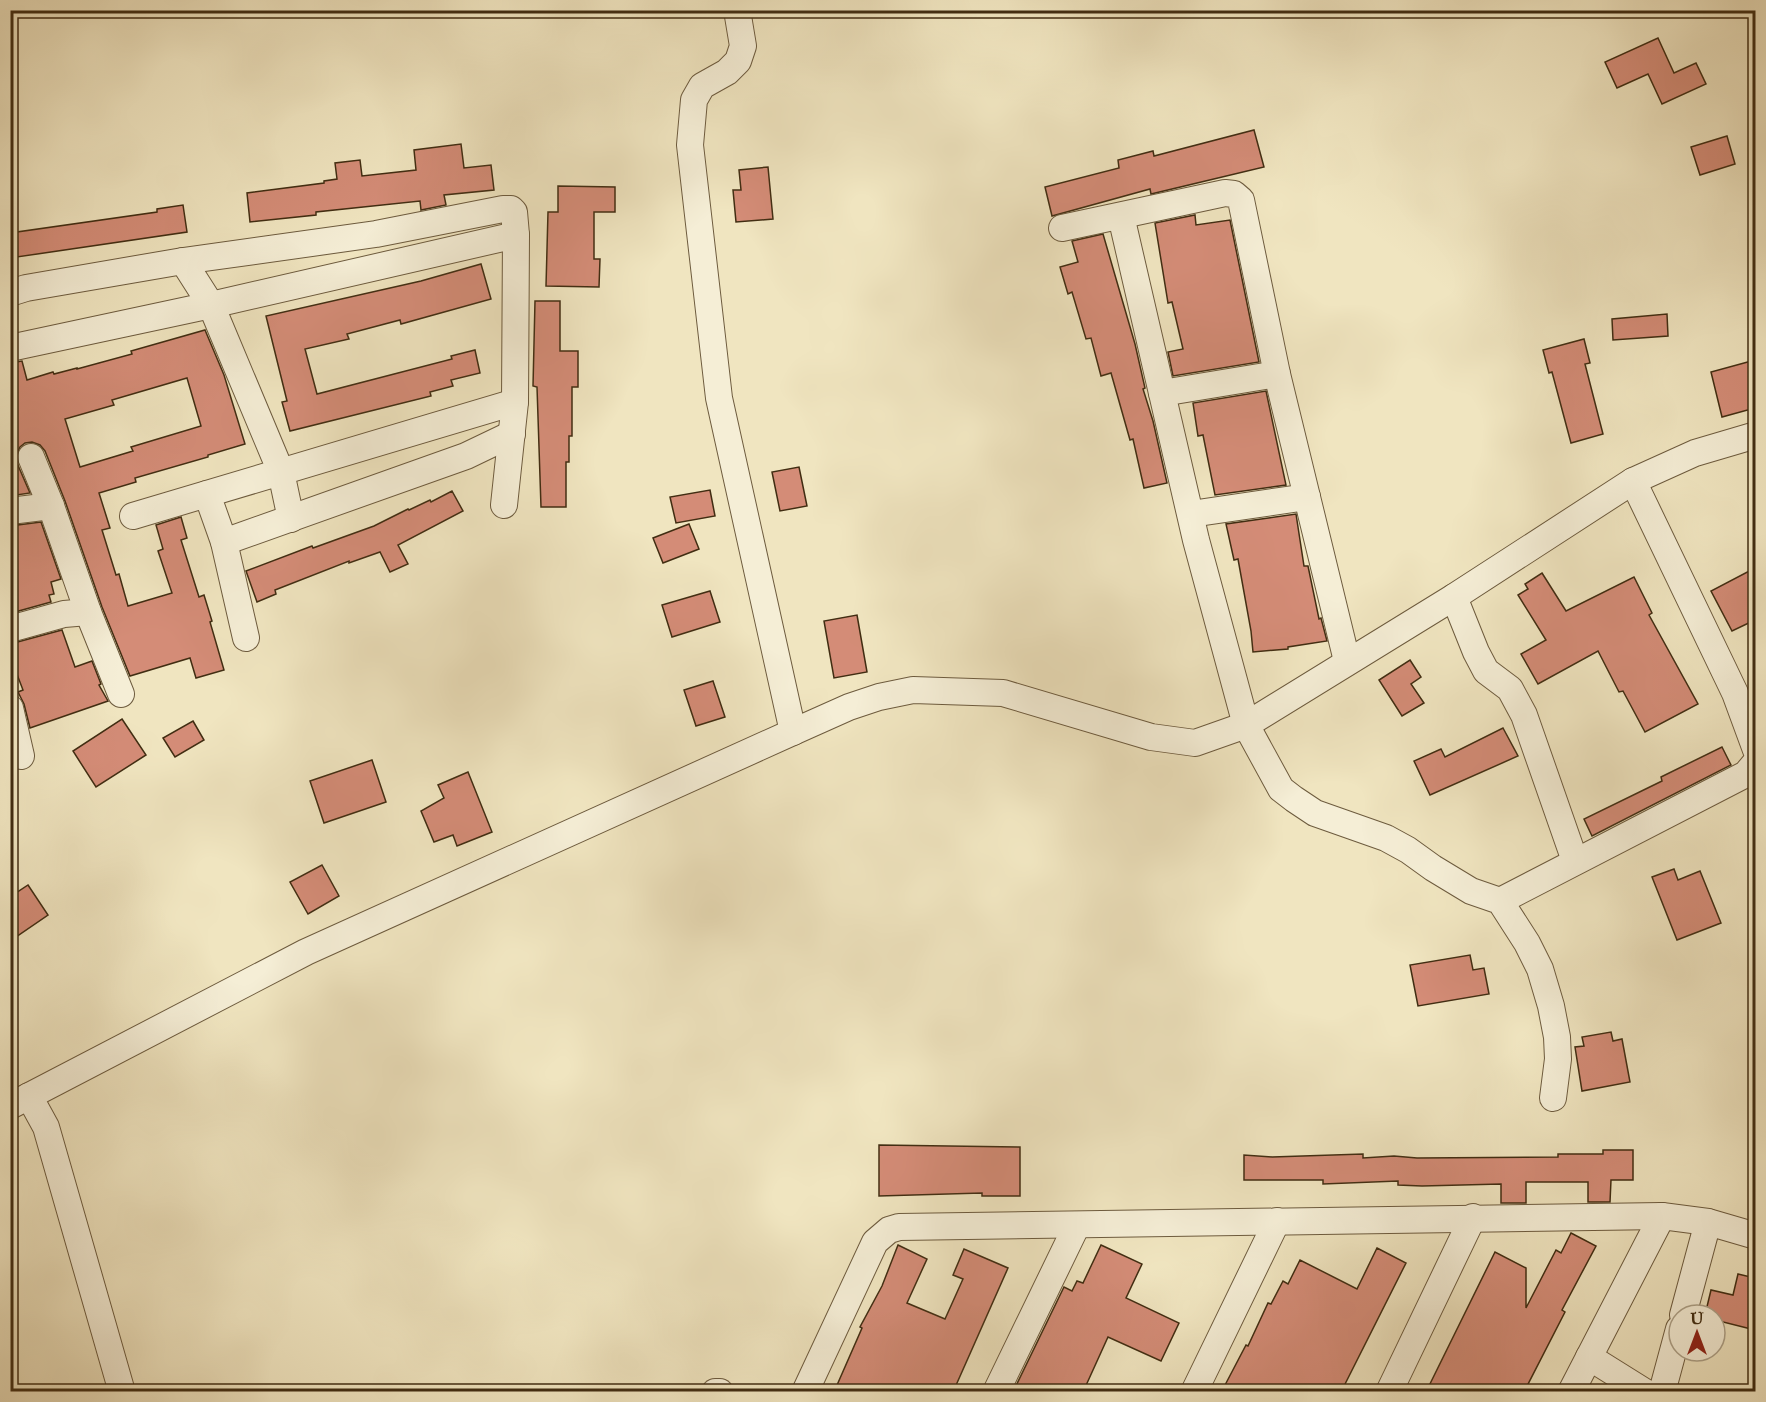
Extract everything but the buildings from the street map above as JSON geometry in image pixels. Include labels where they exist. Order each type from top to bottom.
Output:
[{"type":"street","points":[[737,10],[743,46],[738,61],[727,72],[702,86],[694,100],[690,145],[719,398],[793,732]]},
{"type":"street","points":[[1062,228],[1225,193],[1234,194],[1241,200],[1277,374],[1347,661]]},
{"type":"street","points":[[10,293],[26,288],[183,261],[376,234],[511,209],[514,212],[516,235],[515,402],[504,505]]},
{"type":"street","points":[[1121,216],[1191,514],[1246,724],[1281,789],[1293,799],[1315,813],[1386,838],[1471,891],[1500,901],[1540,969],[1551,1006],[1557,1037],[1558,1059],[1553,1098]]},
{"type":"street","points":[[376,234],[378,266]]},
{"type":"street","points":[[10,348],[211,305],[516,235]]},
{"type":"street","points":[[258,251],[272,291]]},
{"type":"street","points":[[183,261],[211,305],[281,472],[291,519]]},
{"type":"street","points":[[1162,393],[1277,374]]},
{"type":"street","points":[[133,516],[515,402]]},
{"type":"street","points":[[458,418],[466,456]]},
{"type":"street","points":[[224,542],[466,456],[512,434]]},
{"type":"street","points":[[122,1392],[46,1126],[20,1101],[306,952],[849,707],[879,697],[913,690],[1003,693],[1151,737],[1195,743],[1246,724],[1454,597],[1633,482],[1695,453],[1755,435]]},
{"type":"street","points":[[31,457],[121,694]]},
{"type":"street","points":[[1633,482],[1735,693],[1755,750]]},
{"type":"street","points":[[207,494],[224,542],[246,638]]},
{"type":"street","points":[[1191,514],[1307,497]]},
{"type":"street","points":[[10,512],[51,506]]},
{"type":"street","points":[[1454,597],[1486,671],[1510,689],[1524,715],[1575,861]]},
{"type":"street","points":[[10,629],[64,614],[88,612]]},
{"type":"street","points":[[10,708],[21,756]]},
{"type":"street","points":[[1500,901],[1746,774],[1755,762]]},
{"type":"street","points":[[1571,1392],[1662,1216]]},
{"type":"street","points":[[805,1392],[875,1242],[889,1230],[899,1227],[1662,1216],[1708,1222],[1755,1236]]},
{"type":"street","points":[[1389,1392],[1473,1217]]},
{"type":"street","points":[[1194,1392],[1277,1221]]},
{"type":"street","points":[[1686,1303],[1708,1222]]},
{"type":"street","points":[[996,1392],[1077,1225]]},
{"type":"street","points":[[1589,1357],[1644,1392]]},
{"type":"street","points":[[1662,1392],[1670,1363]]}]
